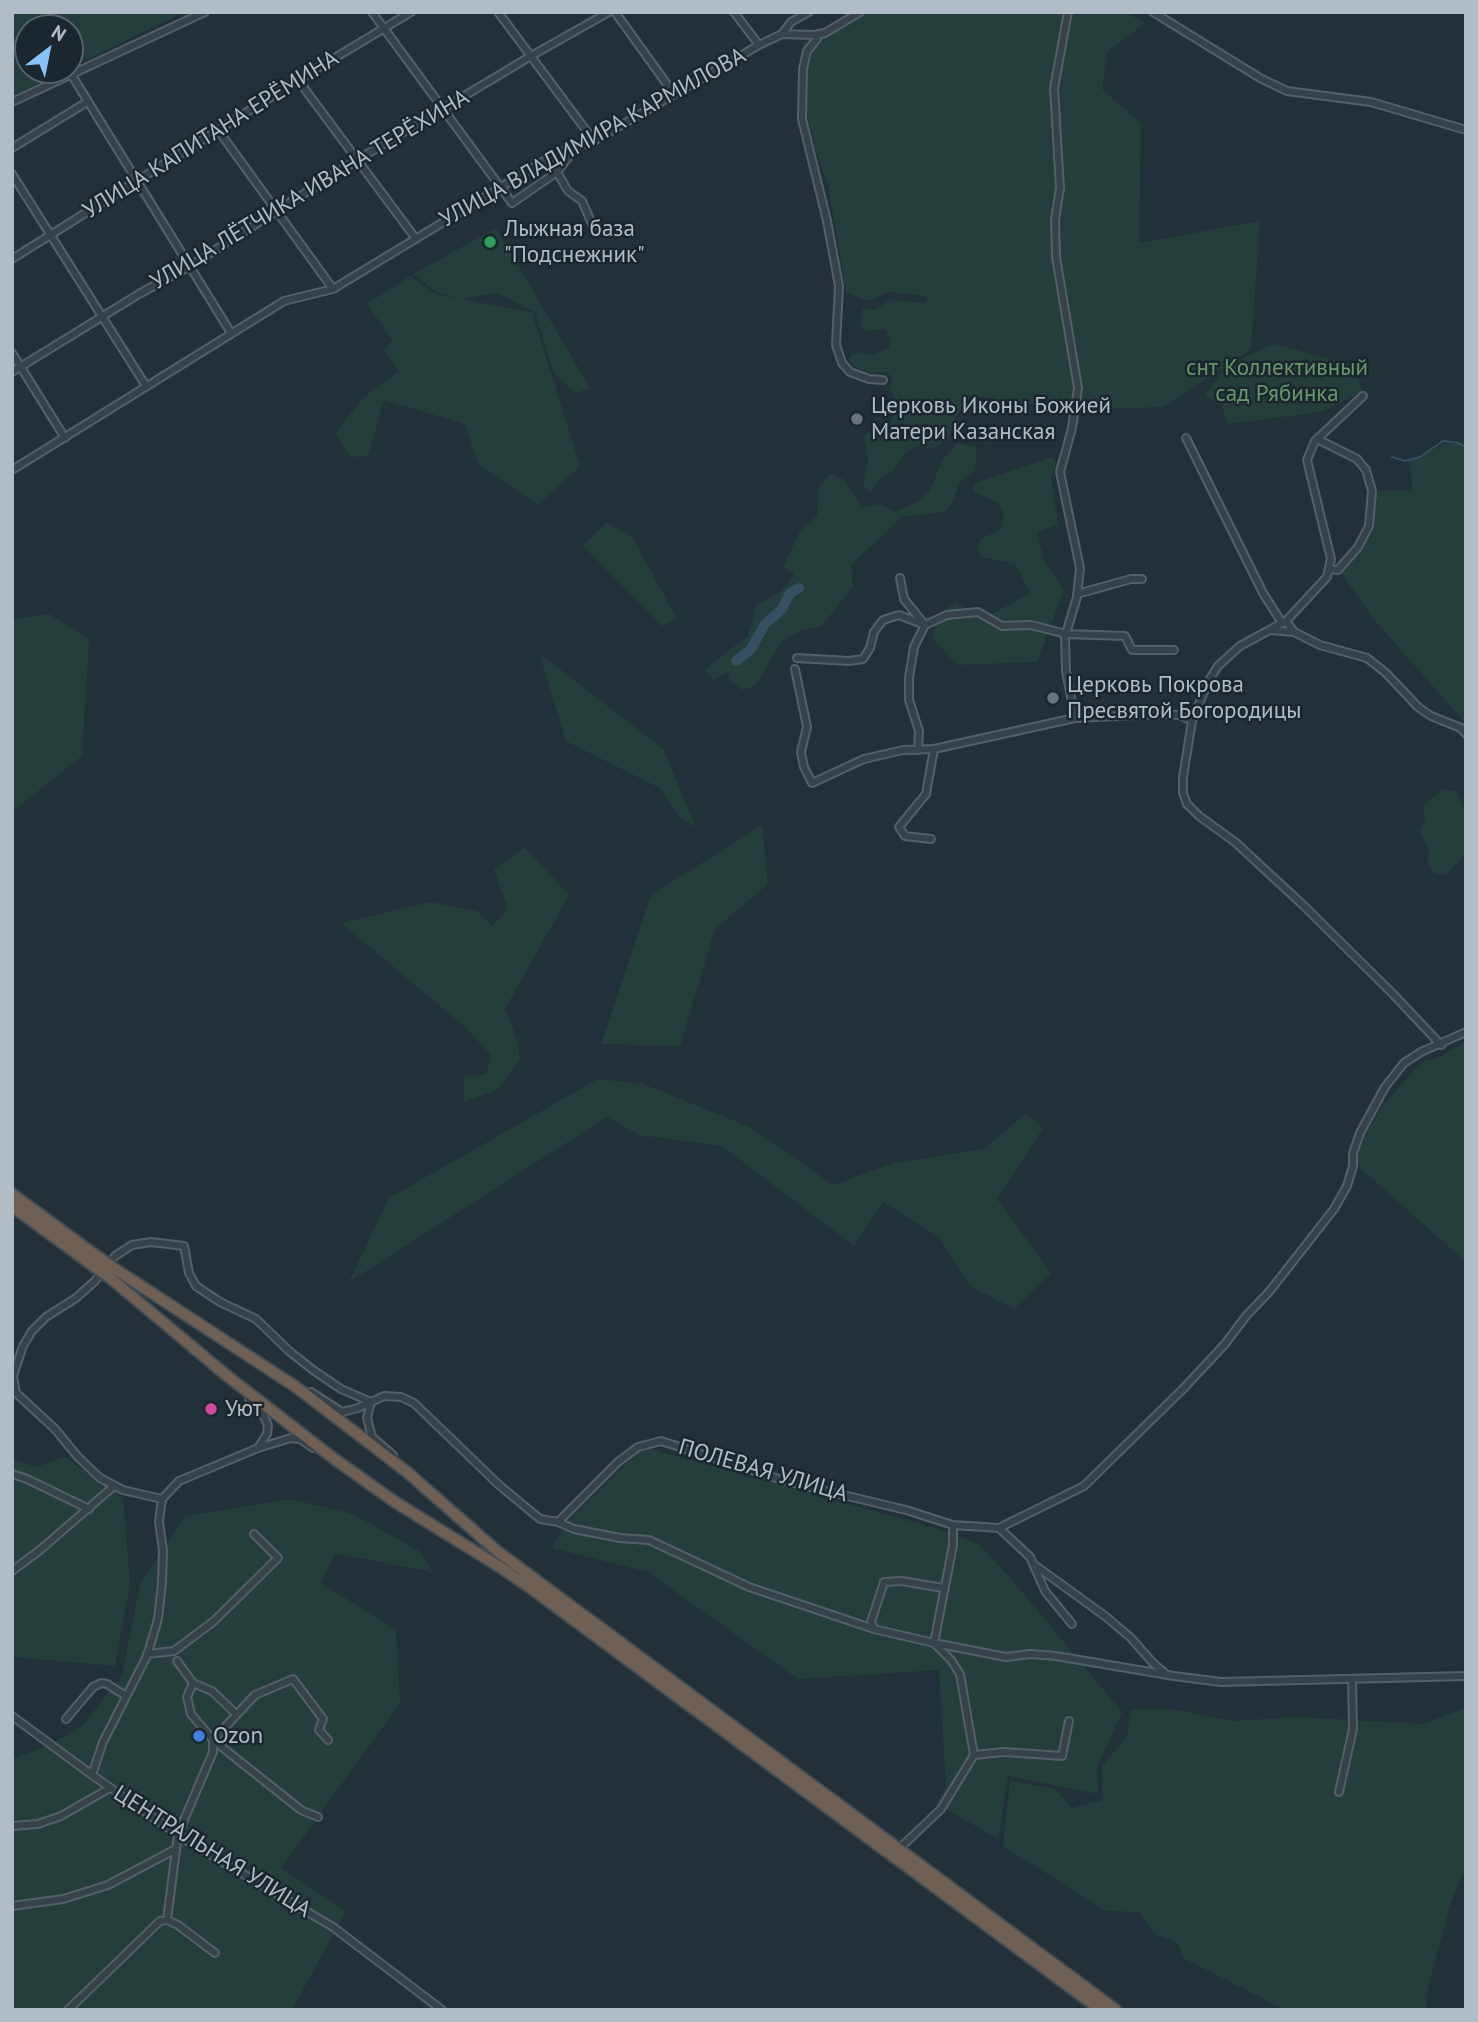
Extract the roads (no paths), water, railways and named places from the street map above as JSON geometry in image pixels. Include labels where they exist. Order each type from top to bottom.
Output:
[{"type":"highway","points":[[12,1194],[95,1261]]},
{"type":"highway","points":[[12,1206],[112,1273],[296,1387],[407,1472],[497,1551],[1116,2010]]},
{"type":"highway","points":[[112,1273],[226,1375],[333,1458],[395,1502],[500,1567],[1101,2010]]},
{"type":"street","points":[[84,68],[205,12]]},
{"type":"street","points":[[372,12],[512,202],[557,172],[577,147]]},
{"type":"street","name":"УЛИЦА КАПИТАНА ЕРЁМИНА","points":[[12,259],[411,12]]},
{"type":"street","points":[[498,12],[594,141]]},
{"type":"street","name":"УЛИЦА ЛЁТЧИКА ИВАНА ТЕРЁХИНА","points":[[12,372],[190,266],[358,160],[609,12]]},
{"type":"street","points":[[615,12],[674,94]]},
{"type":"street","points":[[734,12],[759,45]]},
{"type":"street","name":"УЛИЦА ВЛАДИМИРА КАРМИЛОВА","points":[[12,470],[284,301],[333,289],[501,185],[555,155],[594,141],[782,34],[791,23],[809,12]]},
{"type":"street","points":[[782,34],[814,35],[834,28],[860,12]]},
{"type":"street","points":[[1068,12],[1055,88],[1060,188],[1055,220],[1056,257],[1078,388],[1066,455],[1060,472],[1080,568],[1077,594],[1066,634],[1066,671],[1075,718]]},
{"type":"street","points":[[1153,12],[1260,78],[1287,91],[1371,102],[1466,130]]},
{"type":"street","points":[[814,35],[817,39],[807,51],[803,69],[802,119],[839,286],[836,345],[842,363],[850,372],[869,379],[883,380]]},
{"type":"street","points":[[298,80],[416,239]]},
{"type":"street","points":[[12,102],[50,84]]},
{"type":"street","points":[[77,84],[231,333]]},
{"type":"street","points":[[12,148],[87,102]]},
{"type":"street","points":[[218,130],[333,289]]},
{"type":"street","points":[[557,172],[568,191],[582,201],[593,226]]},
{"type":"street","points":[[12,174],[146,386]]},
{"type":"street","points":[[12,353],[65,438]]},
{"type":"street","points":[[1363,396],[1317,439],[1307,460],[1331,559],[1327,577],[1284,622],[1240,646],[1218,666],[1208,682],[1192,721],[1182,777],[1183,793],[1187,804],[1199,816],[1235,842],[1303,905],[1441,1045]]},
{"type":"street","points":[[1186,438],[1258,584],[1294,632]]},
{"type":"street","points":[[1317,439],[1357,459],[1366,470],[1372,491],[1369,526],[1357,547],[1338,570],[1329,569]]},
{"type":"street","points":[[900,578],[904,599],[925,625]]},
{"type":"street","points":[[1077,594],[1131,579],[1142,579]]},
{"type":"street","points":[[918,750],[919,731],[909,700],[914,647],[925,625],[947,615],[978,612],[1002,626],[1031,625],[1066,634],[1125,636],[1132,650],[1174,650]]},
{"type":"street","points":[[797,658],[849,661],[863,659],[870,648],[874,632],[883,620],[899,615],[925,625]]},
{"type":"street","points":[[1269,630],[1294,632],[1334,650],[1367,659],[1385,673],[1418,708],[1461,728],[1466,734]]},
{"type":"street","points":[[796,669],[807,727],[801,752],[804,767],[812,783],[864,759],[903,750],[934,750],[1075,718],[1160,713],[1180,715],[1192,721]]},
{"type":"street","points":[[931,839],[905,836],[899,827],[926,794],[934,750]]},
{"type":"street","points":[[1072,1624],[1045,1591],[1030,1557],[999,1528],[1084,1486],[1225,1344],[1334,1209],[1347,1186],[1360,1133],[1385,1087],[1404,1063],[1421,1052],[1466,1032]]},
{"type":"street","points":[[162,1499],[114,1486],[89,1469],[55,1429],[16,1393],[13,1376],[23,1346],[32,1331],[46,1317],[76,1298],[114,1256],[132,1245],[151,1242],[184,1246],[189,1273],[196,1286],[220,1302],[256,1319],[289,1351],[341,1389],[371,1402]]},
{"type":"street","points":[[226,1375],[235,1388],[259,1407],[265,1416],[267,1434],[258,1448]]},
{"type":"street","points":[[296,1387],[342,1412],[384,1396],[401,1397],[414,1403],[522,1506],[540,1519],[620,1538],[649,1541],[749,1587],[874,1629],[1006,1657],[1056,1656],[1221,1682],[1293,1678],[1466,1676]]},
{"type":"street","points":[[371,1402],[367,1418],[372,1437],[404,1464],[407,1472]]},
{"type":"street","points":[[92,1775],[103,1742],[147,1654],[158,1619],[162,1583],[163,1551],[159,1521],[162,1499],[180,1481],[258,1448],[291,1438],[333,1458]]},
{"type":"street","name":"ПОЛЕВАЯ УЛИЦА","points":[[558,1522],[618,1462],[638,1447],[661,1441],[785,1481],[906,1510],[953,1525],[999,1528]]},
{"type":"street","points":[[12,1474],[89,1509]]},
{"type":"street","points":[[12,1571],[114,1486]]},
{"type":"street","points":[[934,1643],[953,1545],[953,1525]]},
{"type":"street","points":[[147,1654],[174,1651],[214,1621],[278,1558],[254,1534]]},
{"type":"street","points":[[1035,1566],[1105,1616],[1168,1675]]},
{"type":"street","points":[[874,1629],[871,1622],[884,1582],[902,1581],[943,1588]]},
{"type":"street","points":[[901,1848],[941,1809],[974,1755],[960,1674],[951,1660],[934,1643]]},
{"type":"street","points":[[177,1661],[193,1683],[212,1691],[236,1714]]},
{"type":"street","points":[[167,1920],[178,1834],[213,1752],[213,1740],[236,1714],[255,1695],[293,1679],[323,1719],[318,1730],[328,1740]]},
{"type":"street","points":[[1339,1793],[1353,1729],[1352,1679]]},
{"type":"street","points":[[66,1719],[93,1687],[101,1683],[126,1696]]},
{"type":"street","points":[[193,1683],[187,1697],[191,1714],[213,1740],[301,1810],[318,1817]]},
{"type":"street","name":"ЦЕНТРАЛЬНАЯ УЛИЦА","points":[[12,1716],[178,1834],[333,1927],[442,2010]]},
{"type":"street","points":[[974,1755],[1004,1752],[1062,1756],[1069,1721]]},
{"type":"street","points":[[12,1826],[38,1824],[61,1816],[110,1788]]},
{"type":"street","points":[[12,1906],[63,1899],[108,1885],[174,1850]]},
{"type":"street","points":[[68,2010],[160,1921],[167,1920],[178,1925],[215,1953]]},
{"type":"waterway","points":[[1392,457],[1405,461],[1420,457],[1443,441],[1466,447]]},
{"type":"waterway","points":[[736,661],[751,649],[765,624],[782,609],[790,593],[799,588]]},
{"type":"place","name":"Лыжная база \"Подснежник\"","points":[[490,242]]},
{"type":"place","name":"Церковь Иконы Божией Матери Казанская","points":[[857,419]]},
{"type":"place","name":"Церковь Покрова Пресвятой Богородицы","points":[[1053,698]]},
{"type":"place","name":"Уют","points":[[211,1409]]},
{"type":"place","name":"Ozon","points":[[199,1736]]},
{"type":"park label","name":"снт Коллективный сад Рябинка","points":[[1277,381]]}]
